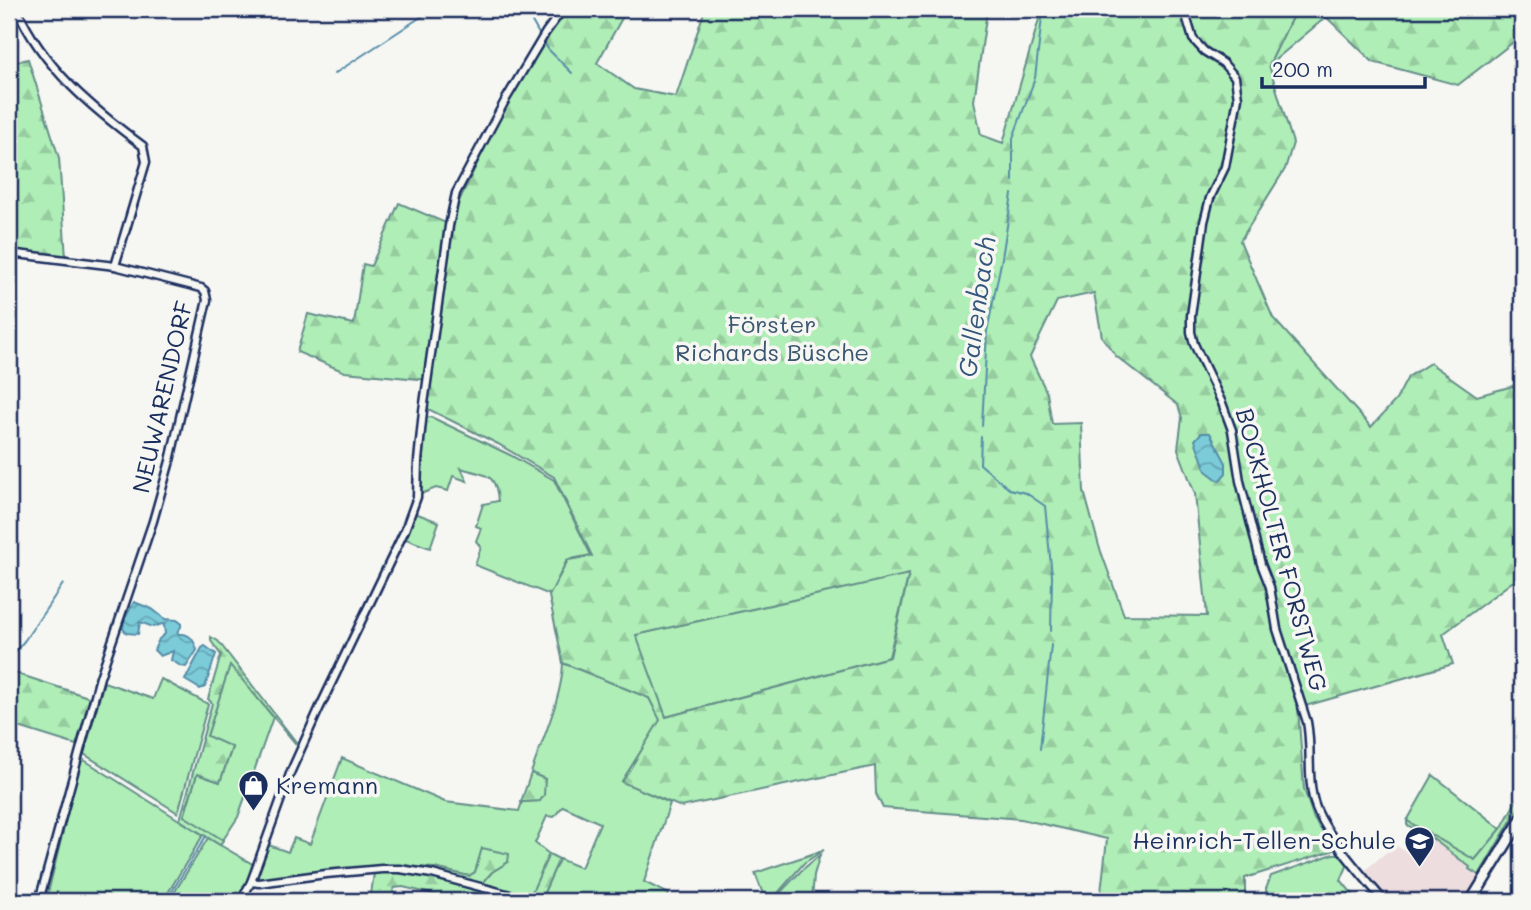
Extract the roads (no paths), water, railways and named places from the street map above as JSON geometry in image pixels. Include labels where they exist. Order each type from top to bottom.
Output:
[{"type":"street","points":[[17,9],[51,65],[99,114],[143,146],[146,162],[115,266]]},
{"type":"street","points":[[241,901],[251,882],[291,771],[405,530],[417,497],[423,411],[456,193],[506,99],[563,9]]},
{"type":"street","name":"BOCKHOLTER FORSTWEG","points":[[1184,9],[1193,39],[1204,51],[1223,63],[1235,77],[1238,98],[1225,167],[1210,198],[1204,222],[1191,332],[1232,430],[1240,481],[1261,564],[1270,587],[1278,629],[1307,722],[1313,802],[1342,849],[1384,901]]},
{"type":"street","name":"NEUWARENDORF","points":[[9,253],[115,266],[201,288],[208,300],[170,461],[153,521],[100,677],[39,901]]},
{"type":"street","points":[[1471,901],[1522,818]]},
{"type":"street","points":[[251,882],[400,869],[432,874],[532,901]]},
{"type":"water","points":[[1201,433],[1210,433],[1226,463],[1226,473],[1219,481],[1206,471],[1195,440]]},
{"type":"water","points":[[134,602],[152,609],[165,619],[181,623],[177,632],[191,638],[197,650],[186,667],[171,660],[173,651],[160,656],[154,650],[159,639],[165,634],[164,625],[153,627],[140,622],[138,634],[127,633],[123,629],[124,620]]},
{"type":"water","points":[[205,646],[216,654],[205,687],[200,689],[185,680]]},
{"type":"waterway","points":[[334,74],[433,9]]},
{"type":"waterway","points":[[525,9],[539,34]]},
{"type":"waterway","name":"Gallenbach","points":[[1013,181],[1013,138],[1035,78],[1043,9]]},
{"type":"waterway","points":[[544,42],[572,73]]},
{"type":"waterway","name":"Gallenbach","points":[[982,426],[987,331],[1012,194]]},
{"type":"waterway","name":"Gallenbach","points":[[981,437],[980,464],[1009,489],[1026,493],[1045,506],[1052,576],[1051,631]]},
{"type":"waterway","points":[[9,659],[63,584]]},
{"type":"waterway","name":"Gallenbach","points":[[1040,749],[1051,645]]},
{"type":"waterway","points":[[166,901],[206,836]]},
{"type":"waterway","points":[[396,901],[398,893]]},
{"type":"place","name":"Kremann","points":[[253,813]]},
{"type":"place","name":"Heinrich-Tellen-Schule","points":[[1419,868]]},
{"type":"park label","name":"Förster Richards Büsche","points":[[772,339]]}]
